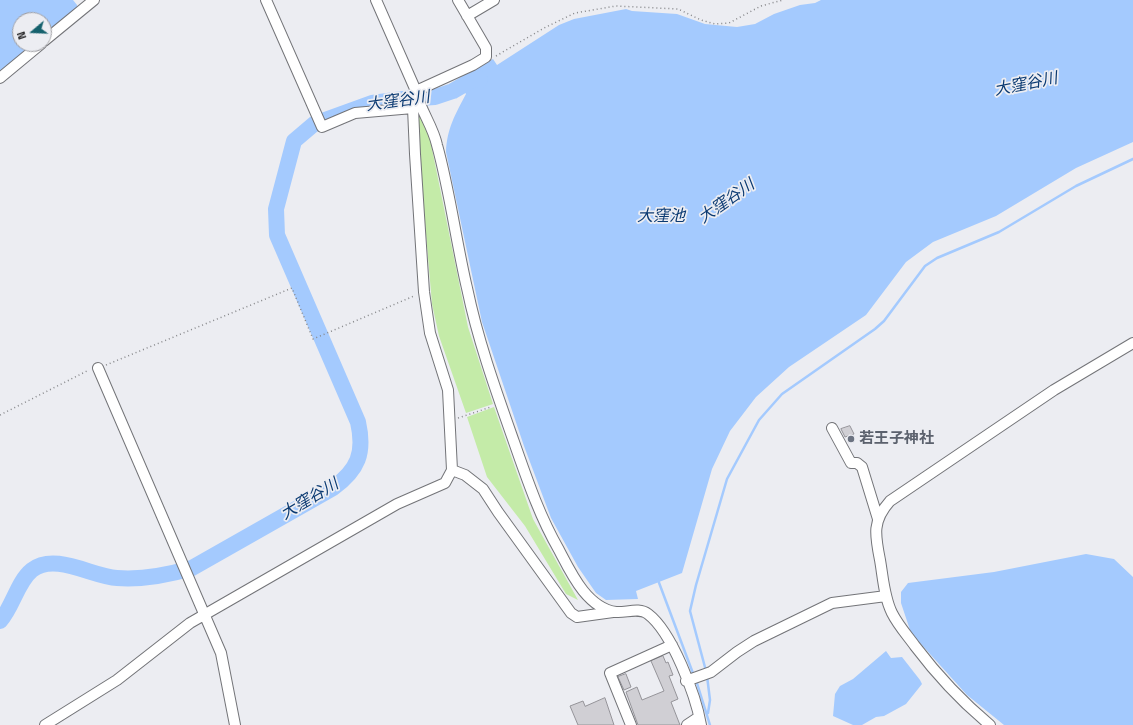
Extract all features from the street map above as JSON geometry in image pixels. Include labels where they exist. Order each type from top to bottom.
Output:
[{"type":"street","points":[[52,34],[94,0]]},
{"type":"street","points":[[266,0],[322,127],[355,113],[416,98],[486,57],[486,48],[458,0]]},
{"type":"street","points":[[376,0],[416,98],[437,144],[476,329],[500,404],[540,515],[581,587],[599,606],[615,612]]},
{"type":"street","points":[[467,16],[494,0]]},
{"type":"street","points":[[0,78],[31,52]]},
{"type":"street","points":[[45,725],[117,680],[190,623],[397,504],[445,483],[452,470],[448,390],[430,333],[424,292],[416,98]]},
{"type":"street","points":[[990,725],[963,702],[921,654],[892,612],[886,596],[875,535],[878,519],[882,510],[896,496],[1054,390],[1133,343]]},
{"type":"street","points":[[98,368],[206,614],[221,653],[236,725]]},
{"type":"street","points":[[832,428],[851,463],[857,463],[862,467],[878,519]]},
{"type":"street","points":[[452,470],[465,475],[483,489],[570,614],[577,618],[615,612],[640,611],[648,614],[672,645],[688,680],[700,721],[687,725]]},
{"type":"street","points":[[688,680],[706,674],[754,641],[832,604],[886,596]]},
{"type":"street","points":[[631,725],[610,673],[672,645]]},
{"type":"path","points":[[486,57],[499,56],[544,28],[575,13],[616,6],[678,9],[715,24],[729,23],[761,6],[783,0]]},
{"type":"path","points":[[0,415],[86,371],[98,368],[292,288],[313,339],[424,292]]},
{"type":"path","points":[[461,417],[497,405]]},
{"type":"green space","points":[[418,111],[429,134],[468,327],[493,404],[466,413],[439,336],[432,304],[419,153]]},
{"type":"green space","points":[[494,407],[533,519],[578,600],[566,594],[525,526],[487,477],[467,417]]},
{"type":"water","points":[[0,0],[73,0],[77,5],[77,10],[52,30],[52,12],[12,12],[12,52],[24,52],[0,71]]},
{"type":"water","name":"大窪池","points":[[821,0],[1133,0],[1133,142],[1076,168],[996,216],[933,242],[906,262],[866,315],[789,367],[756,397],[730,431],[712,469],[682,573],[636,591],[638,599],[606,600],[596,593],[578,567],[551,518],[524,446],[482,322],[446,152],[450,129],[455,115],[466,94],[458,81],[493,59],[497,65],[559,25],[574,19],[626,9],[632,11],[677,14],[705,24],[737,27],[755,24],[774,14],[800,5],[815,3]]},
{"type":"water","points":[[1086,554],[1114,559],[1133,577],[1133,725],[1004,725],[967,695],[911,633],[901,603],[901,592],[908,583],[994,572]]},
{"type":"water","points":[[886,651],[891,658],[902,657],[922,684],[906,704],[884,716],[876,717],[862,725],[853,725],[833,716],[835,694],[840,686],[853,679]]},
{"type":"building","points":[[850,426],[854,434],[845,437],[841,429]]},
{"type":"building","points":[[663,656],[666,663],[668,662],[673,675],[669,676],[678,699],[671,702],[680,725],[638,725],[626,692],[637,687],[642,700],[664,691],[651,661]]},
{"type":"building","points":[[626,674],[631,687],[624,690],[618,677]]},
{"type":"building","points":[[605,698],[614,725],[578,725],[570,706],[583,701],[585,706]]},
{"type":"waterway","name":"大窪谷川","points":[[0,621],[8,609],[22,581],[32,570],[41,565],[63,564],[107,577],[117,578],[155,576],[192,568],[333,488],[342,481],[358,460],[361,443],[358,422],[277,235],[276,209],[294,141],[314,124],[372,103],[435,97],[453,91],[477,77],[480,80]]},
{"type":"waterway","points":[[706,671],[690,611],[696,585],[727,479],[759,420],[782,394],[875,329],[884,321],[925,266],[937,258],[999,232],[1076,186],[1133,159]]},
{"type":"waterway","points":[[658,580],[694,676]]},
{"type":"waterway","points":[[707,676],[710,700],[708,713]]},
{"type":"waterway","points":[[696,680],[710,725]]},
{"type":"place","name":"若王子神社","points":[[851,439]]}]
